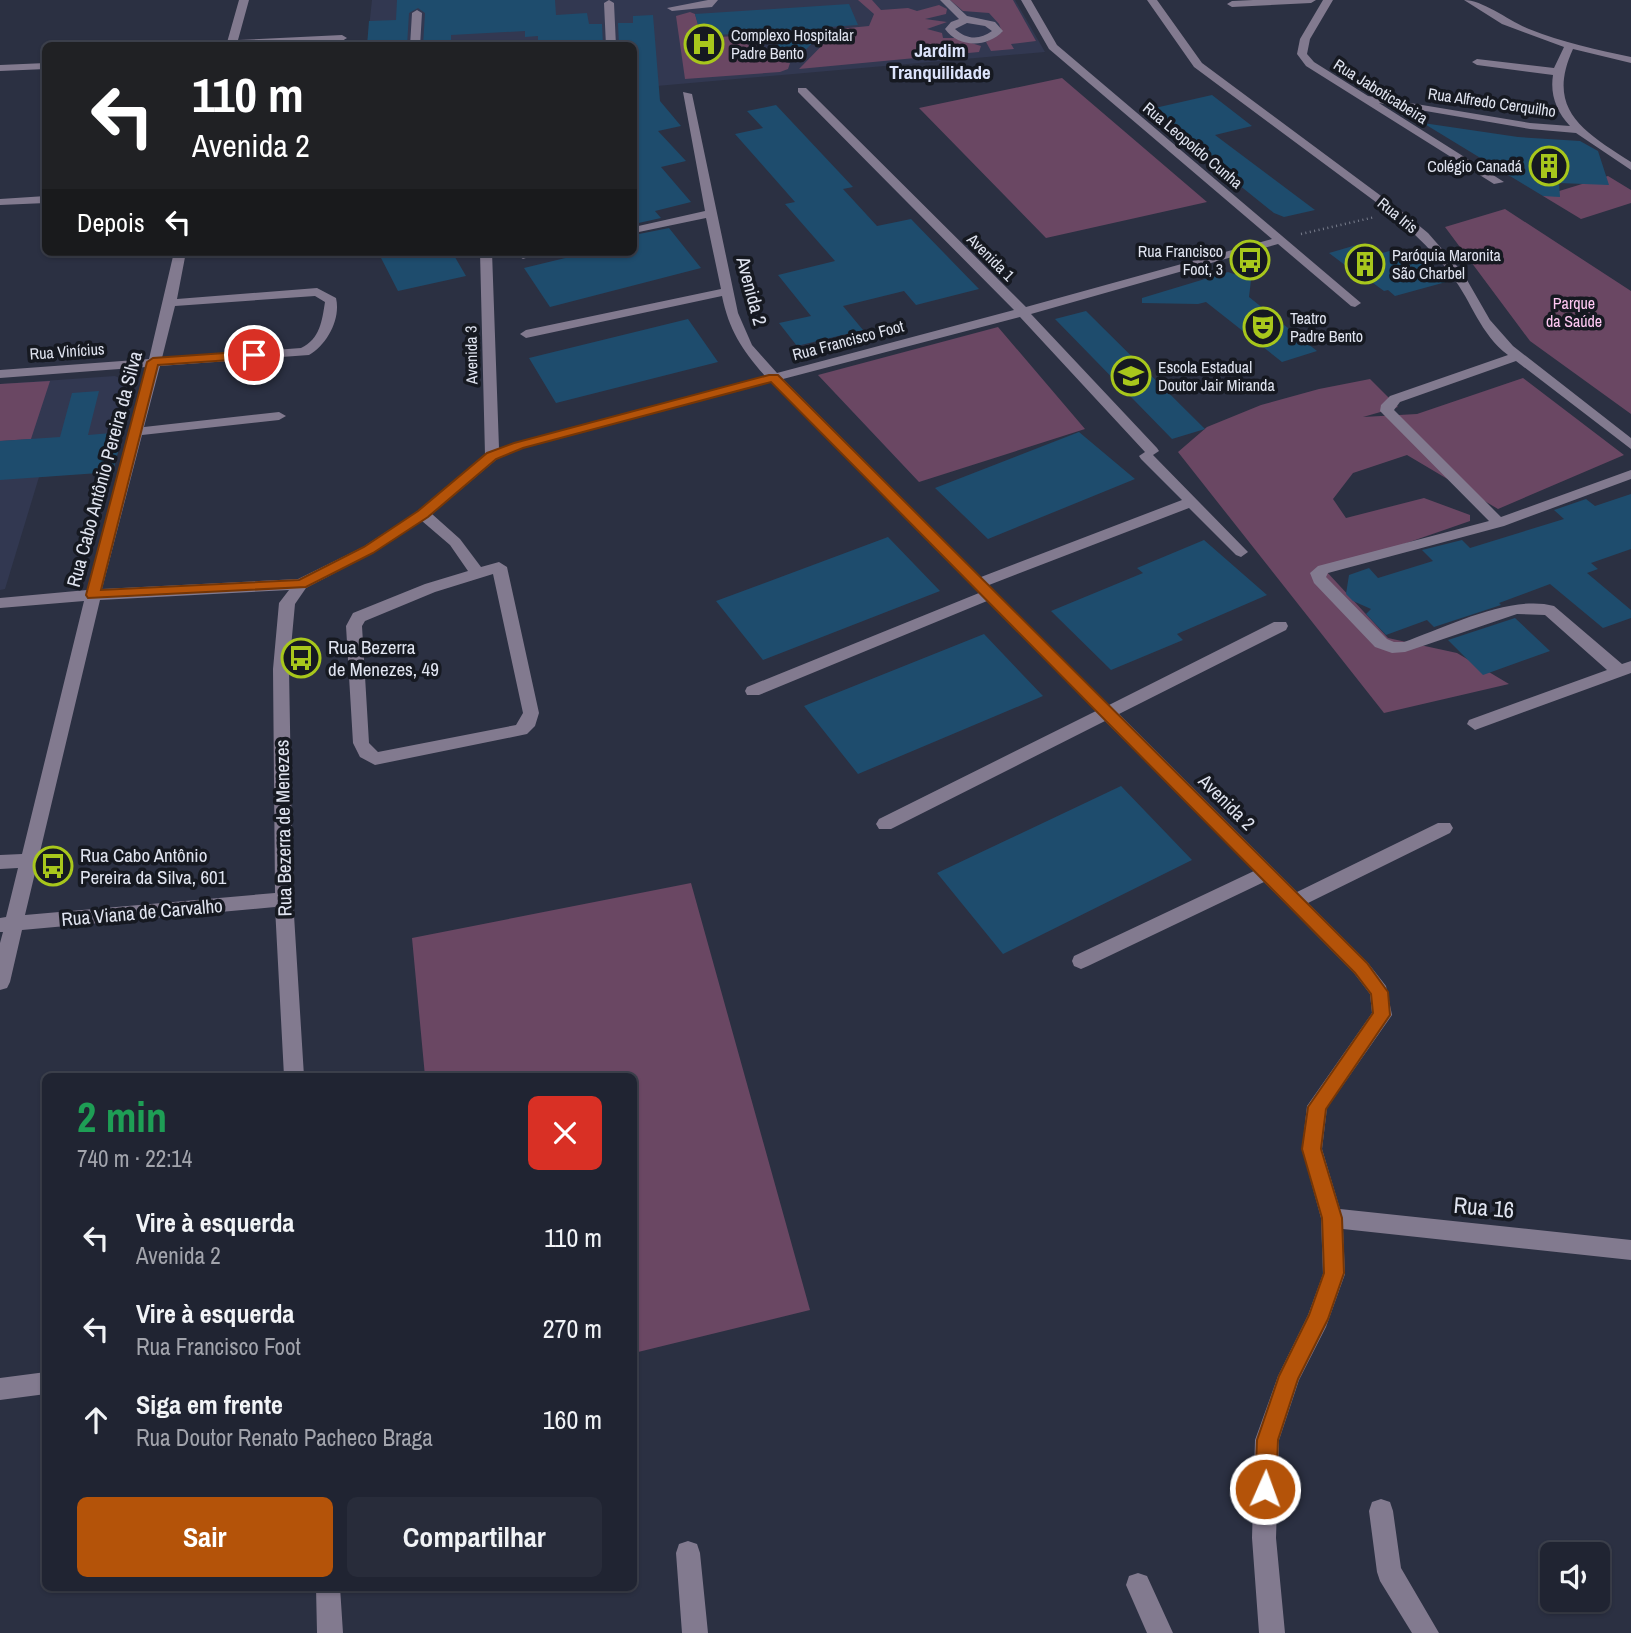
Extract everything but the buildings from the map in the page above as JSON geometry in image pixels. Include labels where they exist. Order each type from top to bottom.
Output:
[{"type":"street","points":[[233,42],[244,0]]},
{"type":"street","points":[[673,8],[712,4],[713,0]]},
{"type":"street","points":[[945,0],[967,20]]},
{"type":"street","name":"Rua Leopoldo Cunha","points":[[1026,0],[1053,47],[1355,303]]},
{"type":"street","name":"Rua Iris","points":[[1152,0],[1198,65],[1396,212],[1424,236],[1459,276],[1484,322],[1518,356],[1631,445]]},
{"type":"street","points":[[1233,4],[1311,0]]},
{"type":"street","points":[[1320,0],[1328,0]]},
{"type":"street","name":"Rua Jaboticabeira","points":[[1328,0],[1305,40],[1302,54],[1325,76],[1498,182]]},
{"type":"street","points":[[1469,0],[1502,19],[1569,47],[1631,61]]},
{"type":"street","points":[[609,3],[611,42]]},
{"type":"street","points":[[415,42],[417,13]]},
{"type":"street","points":[[967,20],[994,25],[999,32],[981,41],[954,36],[950,29],[967,20]]},
{"type":"street","points":[[269,42],[342,38]]},
{"type":"street","points":[[981,41],[987,53]]},
{"type":"street","points":[[1569,47],[1557,72],[1555,91],[1568,119],[1578,130],[1631,167]]},
{"type":"street","points":[[1477,61],[1557,72]]},
{"type":"street","points":[[0,68],[42,66]]},
{"type":"street","name":"Avenida 1","points":[[803,90],[1023,312],[1191,502],[1241,552]]},
{"type":"street","name":"Avenida 2","points":[[687,94],[732,313],[746,346],[773,377],[1361,968],[1379,992],[1382,1015],[1317,1107],[1312,1149],[1332,1218],[1334,1273],[1318,1319],[1289,1376],[1267,1440],[1264,1538],[1272,1633]]},
{"type":"street","name":"Rua Alfredo Cerquilho","points":[[1361,96],[1530,126],[1578,130]]},
{"type":"street","points":[[0,202],[42,199]]},
{"type":"street","points":[[637,229],[711,213]]},
{"type":"street","name":"Rua Francisco Foot","points":[[301,584],[368,550],[423,514],[492,456],[519,445],[1023,312],[1280,240]]},
{"type":"street","name":"Rua Cabo Antônio Pereira da Silva","points":[[0,982],[7,925],[29,860],[93,595],[170,303],[179,256]]},
{"type":"street","name":"Avenida 3","points":[[486,256],[492,456]]},
{"type":"street","points":[[526,334],[727,291]]},
{"type":"street","name":"Rua Vinícius","points":[[0,374],[304,352],[320,342],[332,301],[317,292],[170,303]]},
{"type":"street","points":[[1499,523],[1387,411],[1388,405],[1395,399],[1518,356]]},
{"type":"street","points":[[136,432],[279,416]]},
{"type":"street","points":[[1625,669],[1549,610],[1534,608],[1516,609],[1405,647],[1392,648],[1381,643],[1319,579],[1318,573],[1323,569],[1499,523],[1631,474]]},
{"type":"street","points":[[752,691],[1191,502]]},
{"type":"street","points":[[423,514],[455,542],[477,573]]},
{"type":"street","points":[[499,568],[531,713],[528,722],[521,730],[375,759],[366,753],[361,743],[354,625],[359,617],[370,611],[429,587],[477,573],[499,568]]},
{"type":"street","points":[[0,603],[93,595],[301,584]]},
{"type":"street","name":"Rua Bezerra de Menezes","points":[[294,1073],[284,899],[281,669],[287,603],[301,584]]},
{"type":"street","points":[[885,824],[1280,626]]},
{"type":"street","points":[[1475,723],[1625,669]]},
{"type":"street","points":[[1295,901],[1444,828]]},
{"type":"street","points":[[0,862],[29,860]]},
{"type":"street","points":[[1081,961],[1267,873]]},
{"type":"street","name":"Rua Viana de Carvalho","points":[[7,925],[284,899]]},
{"type":"street","name":"Rua 16","points":[[1332,1218],[1631,1250]]},
{"type":"street","points":[[0,1389],[42,1384]]},
{"type":"street","points":[[1381,1511],[1389,1572],[1426,1633]]},
{"type":"street","points":[[688,1553],[695,1633]]},
{"type":"street","points":[[1138,1586],[1160,1633]]},
{"type":"street","points":[[328,1591],[330,1633]]},
{"type":"path","points":[[1280,240],[1396,212]]},
{"type":"shaded area","name":"Complexo Hospitalar Padre Bento","points":[[372,0],[1015,0],[1045,52],[637,88],[637,42],[367,42]]},
{"type":"shaded area","points":[[115,376],[135,385],[113,471],[39,477],[5,589],[0,590],[0,384]]},
{"type":"green space","points":[[858,0],[872,0],[881,10],[908,8],[917,11],[939,5],[947,9],[946,14],[925,19],[947,22],[927,29],[942,33],[943,38],[955,38],[981,46],[979,52],[799,69],[838,29],[869,26],[874,14]]},
{"type":"green space","points":[[950,0],[1013,0],[1036,41],[1011,44],[1014,49],[991,51],[986,42],[1002,32],[999,24],[989,13],[963,11]]},
{"type":"green space","points":[[690,12],[695,14],[702,38],[736,36],[745,39],[748,45],[754,43],[763,49],[760,53],[764,55],[763,58],[790,63],[788,69],[780,72],[685,79],[676,16]]},
{"type":"green space","points":[[1062,78],[1207,202],[1046,238],[919,108]]},
{"type":"green space","points":[[1608,176],[1631,190],[1631,203],[1581,219],[1543,196]]},
{"type":"green space","name":"Parque da Saúde","points":[[1505,209],[1631,291],[1631,414],[1530,341],[1445,227]]},
{"type":"green space","points":[[998,327],[1085,429],[919,482],[818,375]]},
{"type":"green space","points":[[1523,378],[1624,455],[1498,509],[1407,455],[1353,473],[1333,499],[1346,518],[1424,498],[1470,515],[1470,521],[1326,571],[1388,638],[1457,653],[1509,684],[1384,713],[1178,452],[1207,427],[1261,405],[1319,389],[1370,379],[1398,407],[1363,417],[1417,414]]},
{"type":"green space","points":[[50,381],[31,439],[0,441],[0,384]]},
{"type":"green space","points":[[691,883],[810,1310],[637,1352],[637,1073],[425,1073],[412,938]]},
{"type":"place","name":"Complexo Hospitalar Padre Bento","points":[[704,44]]},
{"type":"place","name":"Colégio Canadá","points":[[1549,166]]},
{"type":"place","name":"Rua Francisco Foot, 3","points":[[1250,260]]},
{"type":"place","name":"Paróquia Maronita São Charbel","points":[[1365,264]]},
{"type":"place","name":"Teatro Padre Bento","points":[[1263,327]]},
{"type":"place","name":"Escola Estadual Doutor Jair Miranda","points":[[1131,376]]},
{"type":"place","name":"Rua Bezerra de Menezes, 49","points":[[301,658]]},
{"type":"place","name":"Rua Cabo Antônio Pereira da Silva, 601","points":[[53,866]]},
{"type":"district","name":"Jardim Tranquilidade","points":[[940,61]]},
{"type":"route","points":[[254,355],[153,362],[93,595],[301,584],[368,550],[423,514],[492,456],[519,445],[773,377],[981,583],[1361,968],[1379,992],[1382,1015],[1317,1107],[1312,1149],[1332,1218],[1334,1273],[1318,1319],[1289,1376],[1267,1440],[1265,1489]]}]
